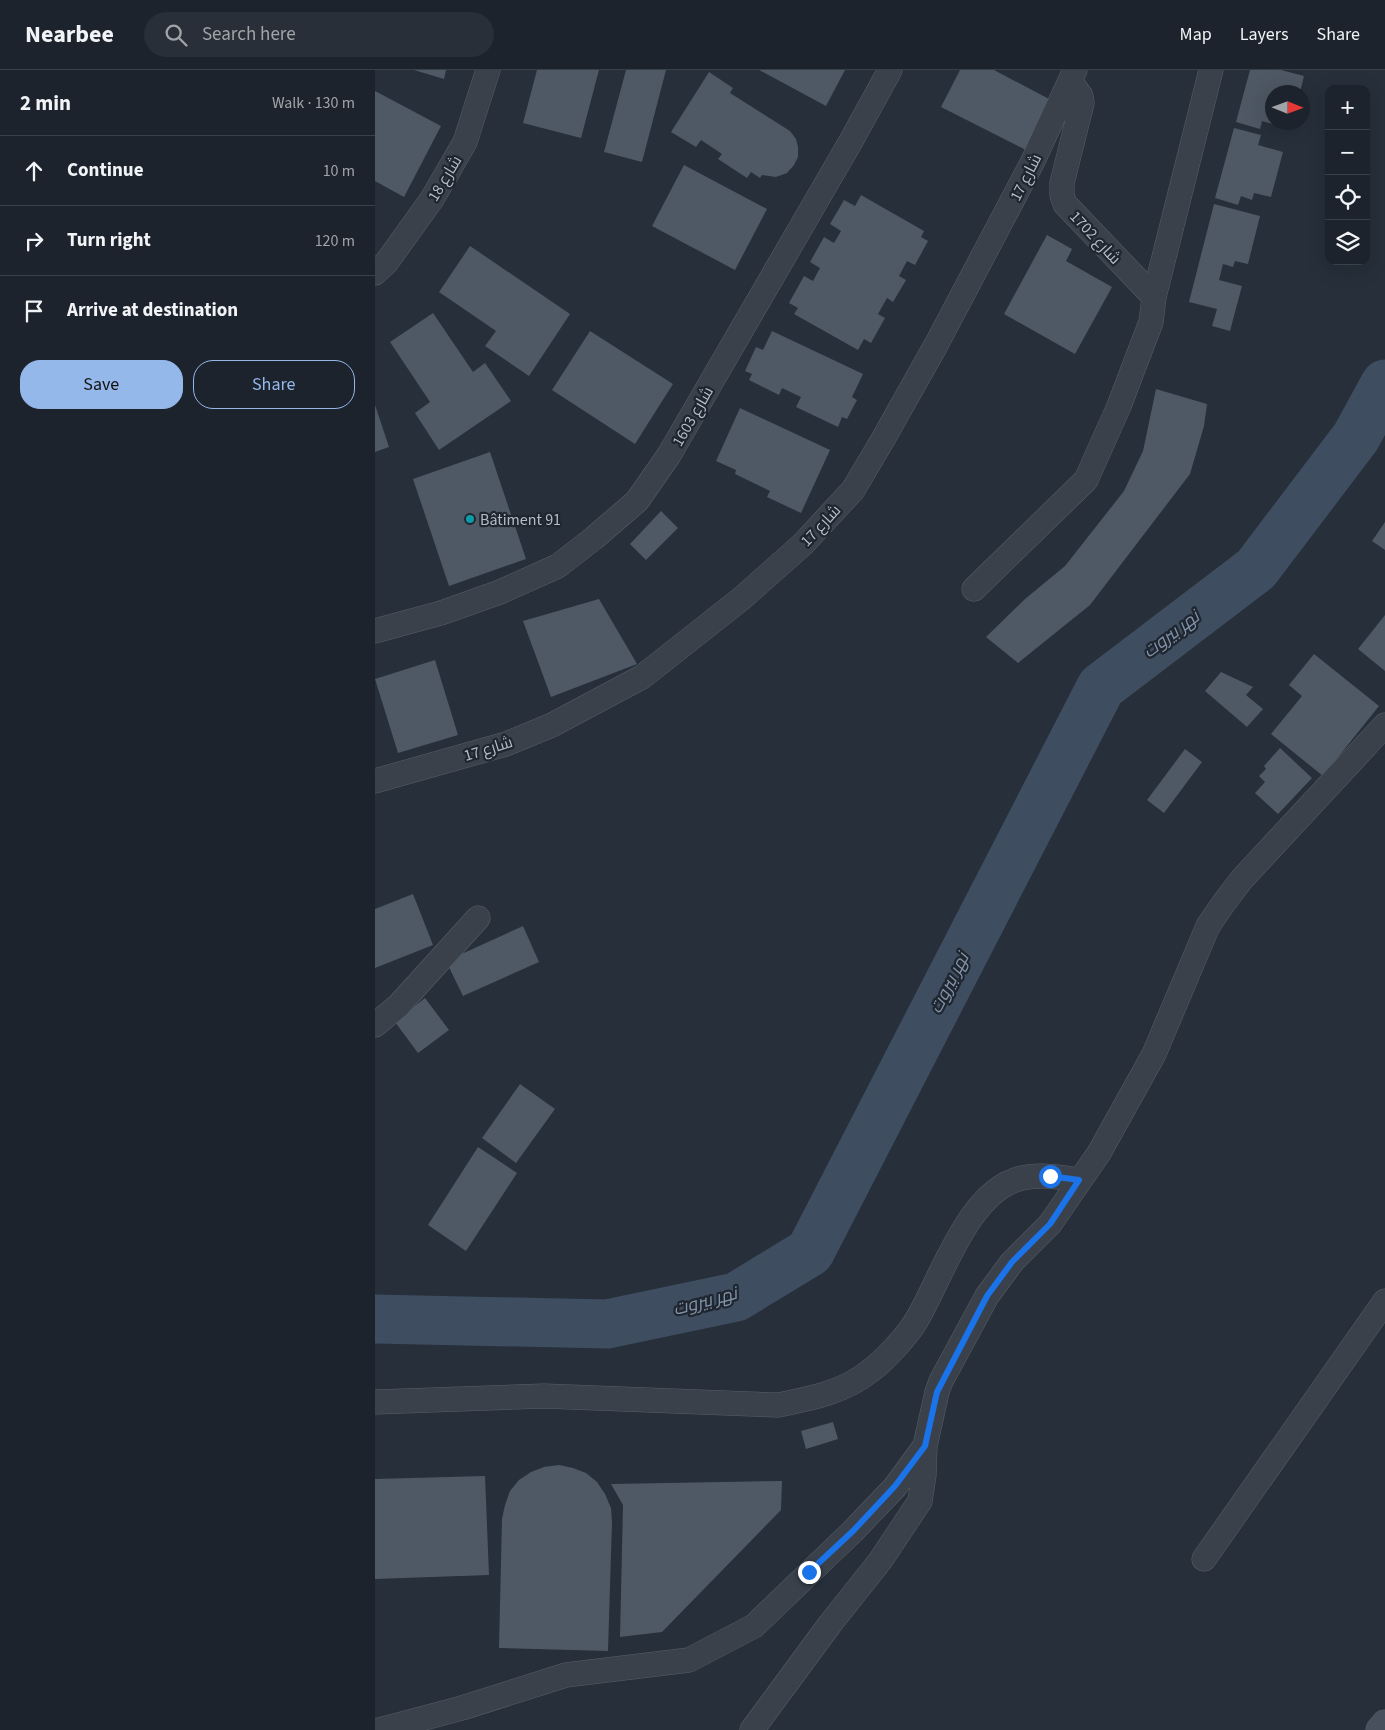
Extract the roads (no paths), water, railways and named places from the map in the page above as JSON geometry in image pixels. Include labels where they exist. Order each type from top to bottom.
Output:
[{"type":"main road","points":[[1380,1730],[1385,1724]]},
{"type":"street","name":"شارع 18","points":[[375,273],[387,263],[432,199],[465,142],[489,70]]},
{"type":"street","name":"شارع 1603","points":[[375,632],[441,613],[492,595],[557,566],[594,538],[637,501],[674,447],[837,166],[890,70]]},
{"type":"street","points":[[974,588],[1086,480],[1119,406],[1151,322],[1154,298],[1211,70]]},
{"type":"street","name":"شارع 1702","points":[[1072,75],[1082,103],[1062,182],[1062,195],[1065,204],[1154,298]]},
{"type":"street","name":"شارع 17","points":[[375,781],[506,744],[552,725],[642,678],[741,599],[803,544],[853,490],[886,433],[936,345],[1032,164],[1072,75]]},
{"type":"street","points":[[752,1730],[824,1631],[880,1560],[920,1501],[924,1475],[925,1446],[937,1392],[987,1296],[1012,1262],[1050,1224],[1099,1153],[1154,1054],[1208,926],[1242,879],[1385,725]]},
{"type":"street","points":[[375,1025],[397,1006],[478,918]]},
{"type":"street","points":[[375,1402],[544,1396],[778,1405],[816,1396],[852,1383],[870,1371],[895,1346],[916,1322],[965,1226],[993,1194],[1007,1184],[1022,1178],[1050,1176],[1079,1180]]},
{"type":"street","points":[[1204,1559],[1385,1301]]},
{"type":"street","points":[[379,1730],[462,1708],[566,1675],[689,1660],[754,1626],[865,1518],[895,1486],[925,1446]]},
{"type":"waterway","name":"نهر بيروت","points":[[375,1319],[607,1324],[736,1297],[810,1252],[1101,687],[1256,569],[1356,437],[1385,384]]},
{"type":"place","name":"Bâtiment 91","points":[[470,519]]}]
